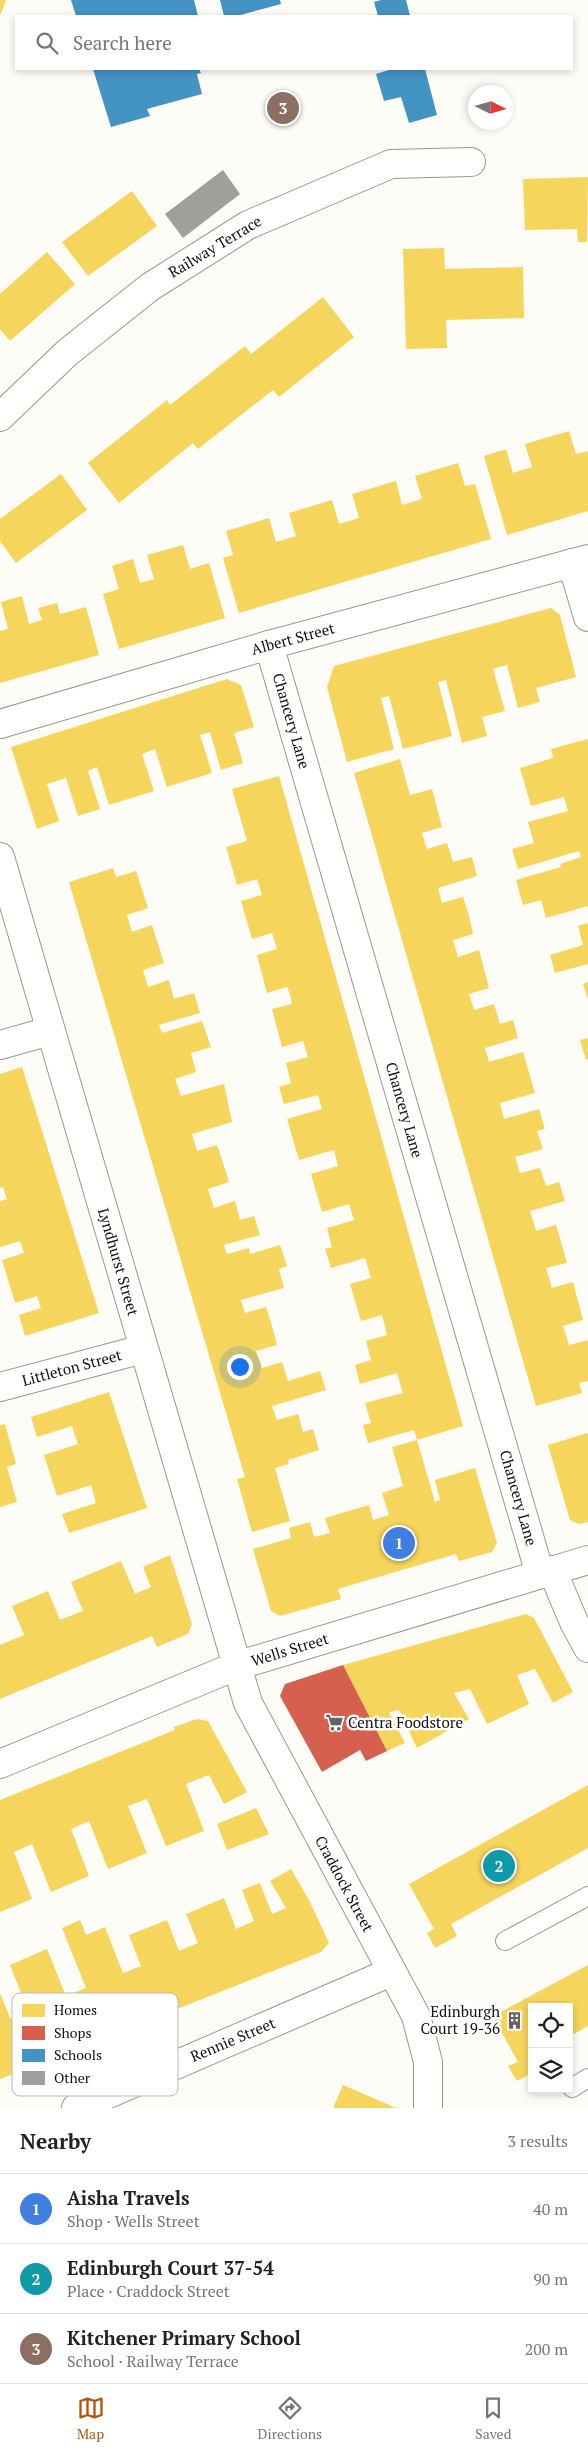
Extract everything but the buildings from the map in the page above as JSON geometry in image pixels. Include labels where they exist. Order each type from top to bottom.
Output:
[{"type":"street","name":"Railway Terrace","points":[[0,417],[68,352],[150,287],[248,224],[391,164],[471,162]]},
{"type":"street","points":[[580,561],[588,617]]},
{"type":"street","name":"Albert Street","points":[[0,724],[269,645],[580,561]]},
{"type":"street","name":"Chancery Lane","points":[[269,645],[546,1572],[588,1648]]},
{"type":"street","name":"Lyndhurst Street","points":[[0,856],[236,1666]]},
{"type":"street","points":[[0,1045],[50,1032]]},
{"type":"street","name":"Littleton Street","points":[[0,1387],[143,1348]]},
{"type":"street","name":"Wells Street","points":[[0,1764],[236,1666],[588,1560]]},
{"type":"street","name":"Craddock Street","points":[[236,1666],[248,1703],[416,2016],[428,2062],[428,2108]]},
{"type":"street","name":"Rennie Street","points":[[178,2064],[391,1972]]},
{"type":"street","name":"Rennie Street","points":[[76,2108],[104,2096]]},
{"type":"lane","points":[[506,1941],[588,1896]]},
{"type":"lane","points":[[573,2087],[588,2078]]},
{"type":"place","name":"Kitchener Primary School","points":[[283,108]]},
{"type":"place","name":"Aisha Travels","points":[[399,1543]]},
{"type":"place","name":"Centra Foodstore","points":[[334,1723]]},
{"type":"place","name":"Edinburgh Court 37-54","points":[[499,1866]]},
{"type":"place","name":"Edinburgh Court 19-36","points":[[514,2021]]}]
